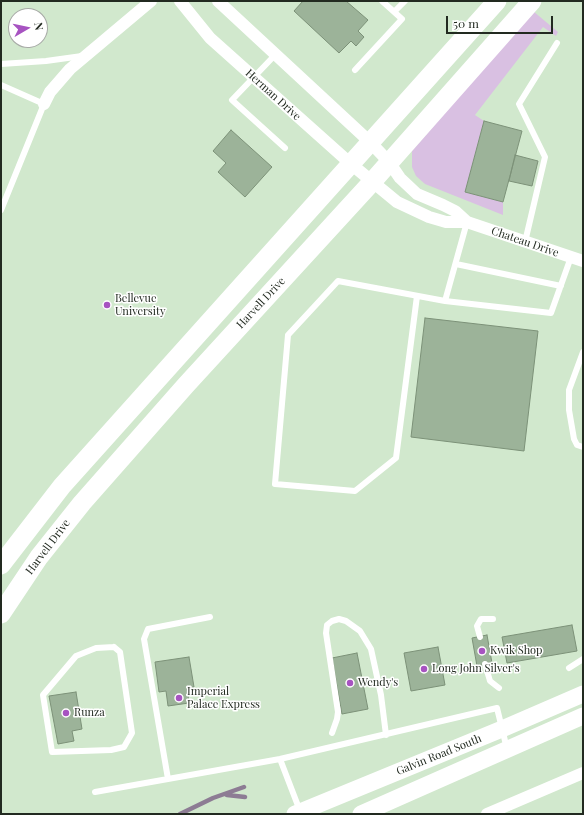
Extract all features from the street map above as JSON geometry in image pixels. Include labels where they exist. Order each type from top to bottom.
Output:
[{"type":"main road","points":[[1,565],[62,486],[497,1]]},
{"type":"main road","name":"Harvell Drive","points":[[1,614],[39,557],[82,503],[186,385],[372,182],[532,1]]},
{"type":"main road","name":"Galvin Road South","points":[[299,813],[583,694]]},
{"type":"main road","name":"Galvin Road South","points":[[361,814],[583,716]]},
{"type":"street","points":[[44,104],[50,92],[70,69],[151,1]]},
{"type":"street","name":"Herman Drive","points":[[180,1],[210,38],[372,182]]},
{"type":"street","points":[[218,1],[370,142],[389,162]]},
{"type":"street","name":"Chateau Drive","points":[[389,162],[400,178],[417,194],[443,204],[455,211],[468,222]]},
{"type":"street","name":"Chateau Drive","points":[[372,182],[396,202],[429,217],[446,222],[468,222],[583,261]]},
{"type":"street","points":[[487,814],[583,773]]},
{"type":"lane","points":[[355,70],[402,19],[382,1]]},
{"type":"lane","points":[[394,12],[405,1]]},
{"type":"lane","points":[[524,242],[545,157],[519,104],[557,43]]},
{"type":"lane","points":[[275,55],[232,100],[285,148]]},
{"type":"lane","points":[[1,64],[46,61],[86,56]]},
{"type":"lane","points":[[1,85],[44,104],[1,210]]},
{"type":"lane","points":[[445,300],[468,222]]},
{"type":"lane","points":[[417,296],[396,458],[355,491],[275,484],[288,335],[338,281],[417,296],[552,313],[571,257]]},
{"type":"lane","points":[[456,264],[561,286]]},
{"type":"lane","points":[[583,352],[570,390],[569,399],[569,410],[574,439],[577,444],[583,447]]},
{"type":"lane","points":[[168,779],[144,639],[148,629],[210,618]]},
{"type":"lane","points":[[332,733],[338,712],[326,633],[327,625],[332,621],[339,619],[346,621],[360,631],[371,650],[381,695],[386,735]]},
{"type":"lane","points":[[480,637],[477,626],[481,619],[493,619]]},
{"type":"lane","points":[[114,647],[120,652],[132,732],[124,747],[111,750],[52,752],[43,695],[76,656],[96,648],[114,647]]},
{"type":"lane","points":[[569,668],[583,660]]},
{"type":"lane","points":[[485,664],[490,681],[499,688]]},
{"type":"lane","points":[[94,792],[280,759],[498,708],[507,749]]},
{"type":"lane","points":[[280,759],[299,813]]},
{"type":"shaded area","points":[[533,11],[558,32],[556,36],[543,27],[475,115],[484,121],[465,192],[503,202],[503,215],[425,184],[416,176],[412,167],[412,151]]},
{"type":"building","points":[[303,1],[346,1],[368,20],[358,31],[364,37],[356,46],[351,41],[339,53],[294,11]]},
{"type":"building","points":[[484,121],[522,131],[503,202],[465,192]]},
{"type":"building","points":[[231,130],[272,167],[245,197],[218,172],[226,163],[213,151]]},
{"type":"building","points":[[515,155],[538,161],[532,186],[509,181]]},
{"type":"building","points":[[425,318],[538,331],[524,451],[411,437]]},
{"type":"building","name":"Kwik Shop","points":[[572,625],[577,651],[507,663],[502,637]]},
{"type":"building","name":"Kwik Shop","points":[[487,635],[492,663],[477,666],[472,638]]},
{"type":"building","name":"Long John Silver's","points":[[438,647],[445,685],[411,691],[404,653]]},
{"type":"building","name":"Wendy's","points":[[357,653],[368,709],[342,714],[332,658]]},
{"type":"building","points":[[189,657],[194,687],[187,688],[189,703],[168,706],[166,691],[159,692],[155,662]]},
{"type":"building","name":"Runza","points":[[76,692],[82,729],[72,731],[74,741],[58,744],[49,696]]},
{"type":"waterway","points":[[180,814],[213,798],[244,787]]},
{"type":"waterway","points":[[227,795],[245,797]]},
{"type":"place","name":"Bellevue University","points":[[107,305]]},
{"type":"place","name":"Kwik Shop","points":[[482,651]]},
{"type":"place","name":"Long John Silver's","points":[[424,669]]},
{"type":"place","name":"Wendy's","points":[[350,683]]},
{"type":"place","name":"Imperial Palace Express","points":[[179,698]]},
{"type":"place","name":"Runza","points":[[66,713]]}]
